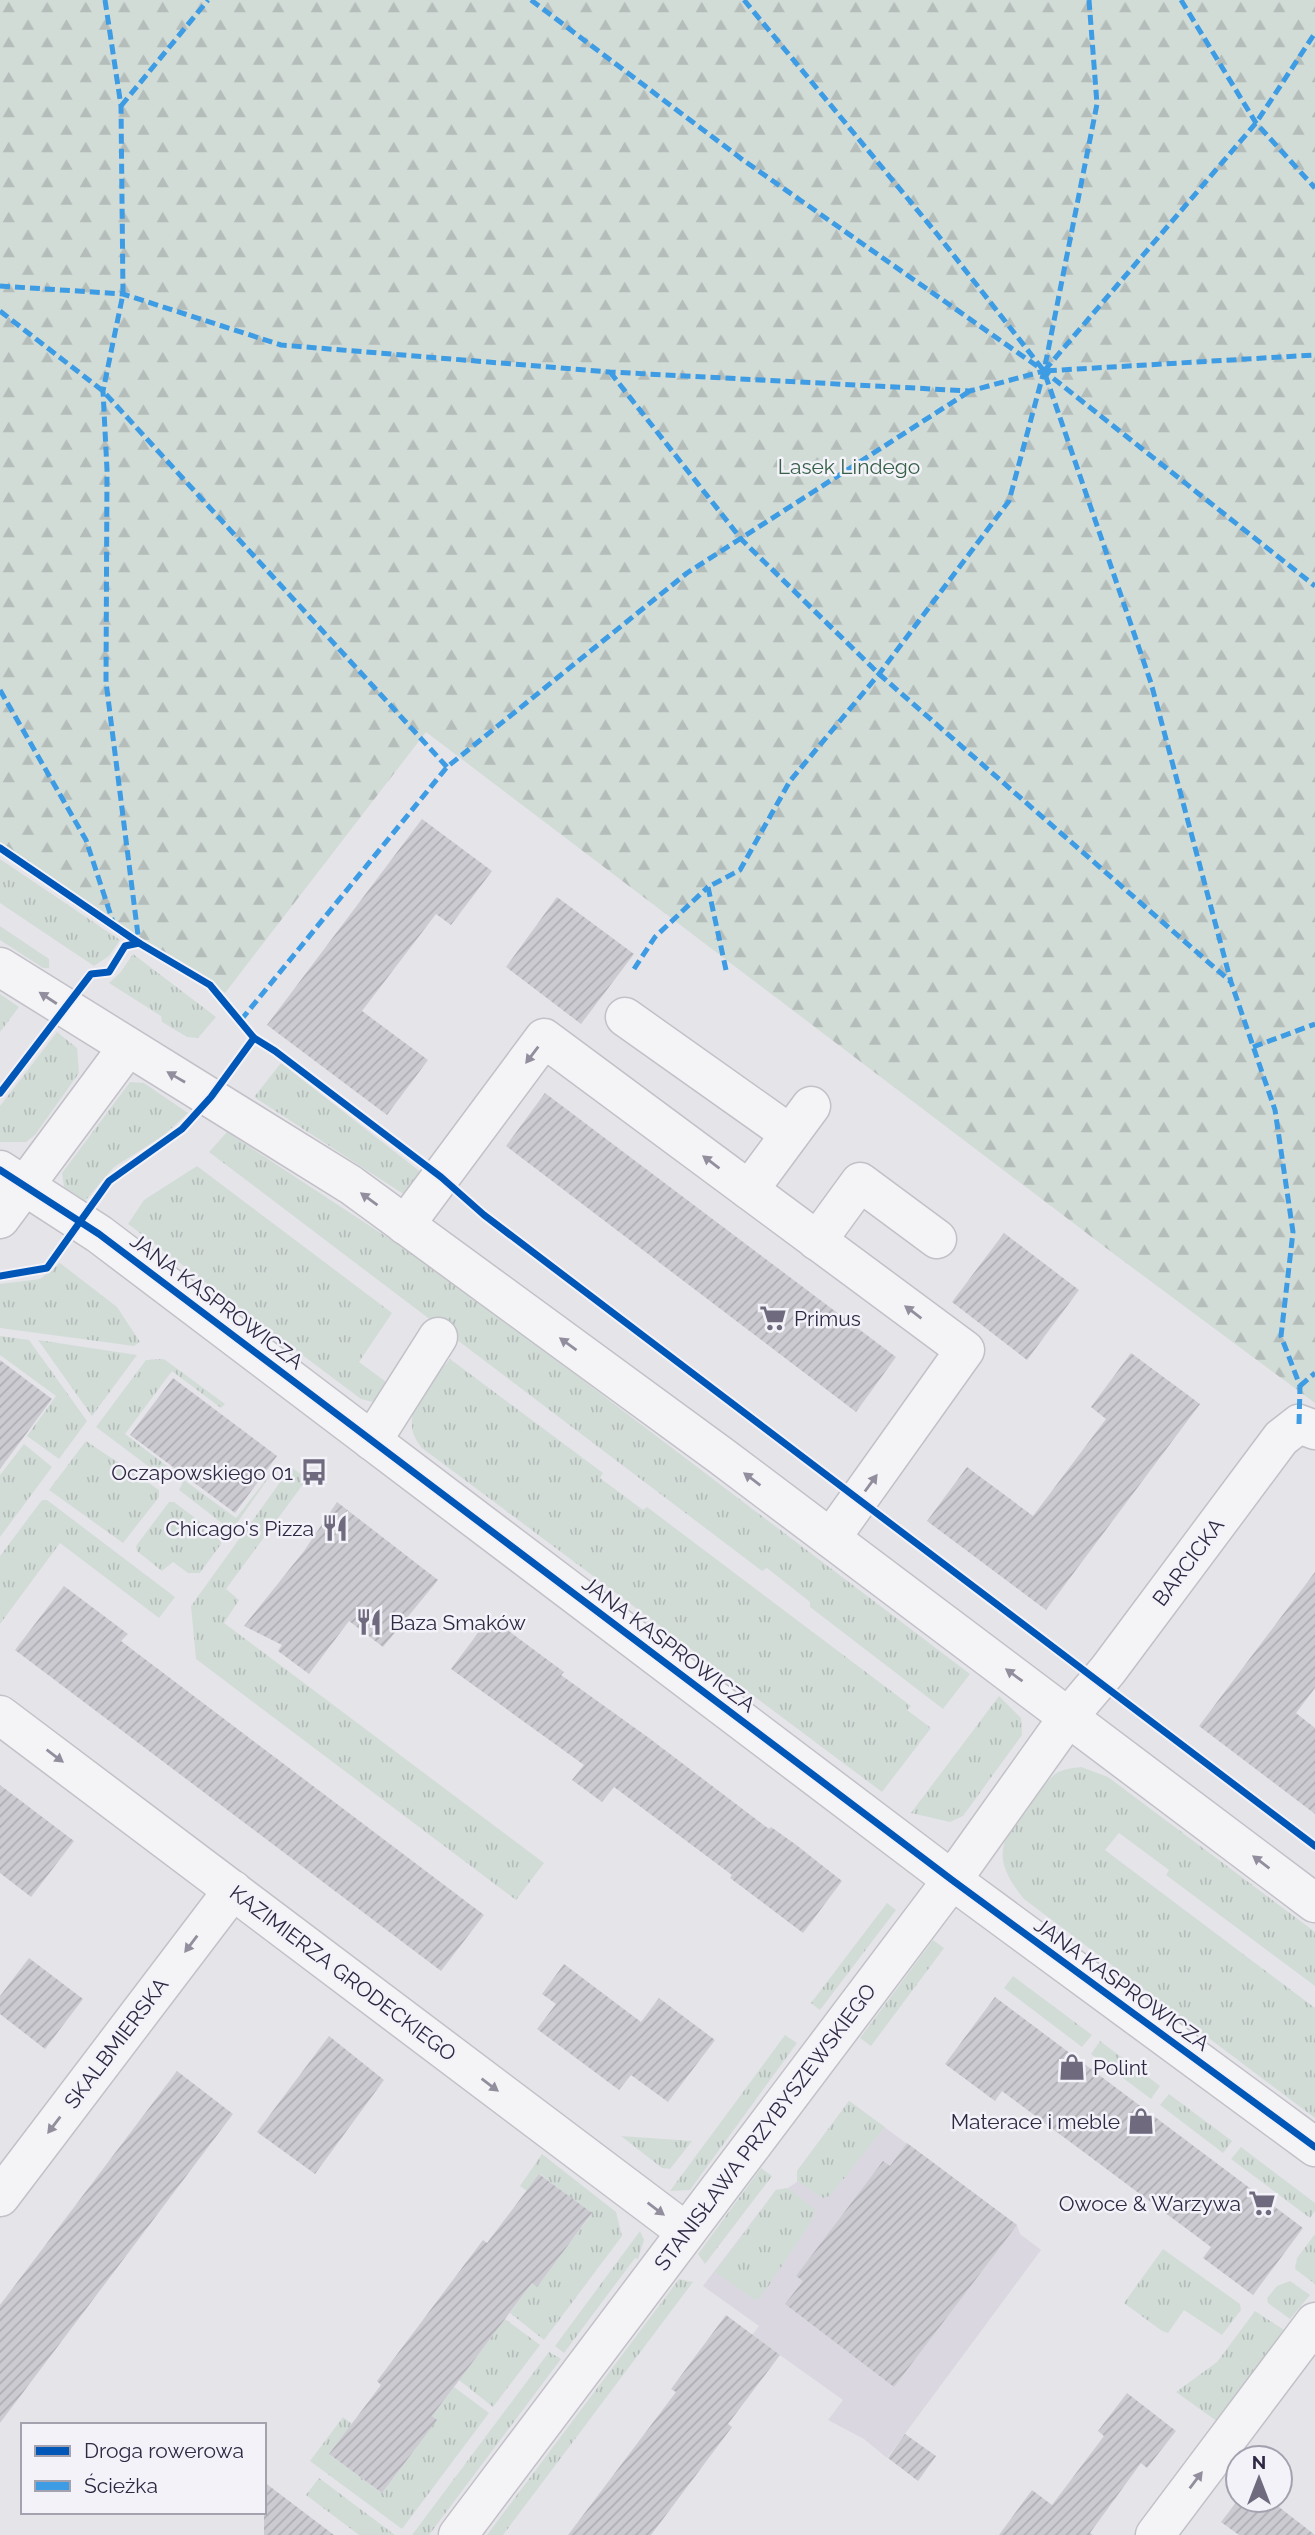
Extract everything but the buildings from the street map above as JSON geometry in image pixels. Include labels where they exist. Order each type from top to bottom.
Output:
[{"type":"street","points":[[0,967],[351,1185],[831,1538],[1315,1903]]},
{"type":"street","points":[[625,1017],[800,1120],[749,1190]]},
{"type":"street","points":[[405,1225],[544,1038],[965,1350],[831,1538]]},
{"type":"street","points":[[0,1219],[12,1177],[127,1048]]},
{"type":"street","name":"JANA KASPROWICZA","points":[[12,1177],[99,1234],[952,1880],[1315,2147]]},
{"type":"street","points":[[817,1241],[860,1182],[937,1239]]},
{"type":"street","points":[[372,1441],[438,1337]]},
{"type":"street","name":"BARCICKA","points":[[1069,1716],[1108,1670],[1281,1438],[1299,1424],[1315,1430]]},
{"type":"street","name":"KAZIMIERZA GRODECKIEGO","points":[[0,1715],[686,2232]]},
{"type":"street","name":"STANISŁAWA PRZYBYSZEWSKIEGO","points":[[458,2535],[952,1880],[1069,1716]]},
{"type":"street","name":"SKALBMIERSKA","points":[[0,2197],[233,1890]]},
{"type":"street","points":[[1155,2535],[1315,2322]]},
{"type":"shaded area","points":[[849,2101],[1017,2225],[1020,2234],[1041,2250],[887,2458],[864,2439],[828,2420],[843,2400],[752,2335],[759,2326],[703,2286],[776,2190],[788,2188],[797,2182],[797,2171]]},
{"type":"green space","name":"Lasek Lindego","points":[[0,0],[1315,0],[1315,1403],[1118,1257],[426,732],[225,993],[114,925],[0,842]]},
{"type":"green space","points":[[0,859],[120,940],[109,956],[94,966],[0,903]]},
{"type":"green space","points":[[0,926],[49,959],[49,968],[43,968],[0,940]]},
{"type":"green space","points":[[133,954],[216,1017],[198,1038],[187,1037],[162,1022],[161,1016],[109,983]]},
{"type":"green space","points":[[0,994],[19,1007],[0,1032]]},
{"type":"green space","points":[[57,1032],[77,1048],[79,1073],[35,1135],[26,1142],[0,1142],[0,1106]]},
{"type":"green space","points":[[281,1063],[427,1177],[411,1199],[254,1097]]},
{"type":"green space","points":[[130,1082],[144,1083],[188,1113],[163,1136],[114,1167],[85,1201],[64,1187],[62,1173]]},
{"type":"green space","points":[[227,1132],[443,1274],[970,1674],[943,1709],[810,1607],[810,1602],[767,1568],[762,1571],[209,1152]]},
{"type":"green space","points":[[197,1166],[392,1313],[359,1362],[389,1384],[377,1403],[361,1399],[128,1224],[144,1200]]},
{"type":"green space","points":[[60,1263],[117,1307],[140,1342],[134,1346],[0,1328],[0,1284],[40,1279]]},
{"type":"green space","points":[[0,1336],[29,1340],[87,1421],[59,1459],[27,1436],[56,1396],[0,1355]]},
{"type":"green space","points":[[38,1340],[137,1355],[92,1416]]},
{"type":"green space","points":[[164,1359],[225,1404],[221,1408],[172,1371],[125,1434],[176,1473],[168,1481],[96,1427],[146,1360]]},
{"type":"green space","points":[[450,1359],[603,1473],[600,1478],[643,1510],[647,1507],[911,1706],[907,1710],[931,1728],[882,1792],[422,1448],[414,1436],[413,1412],[425,1390]]},
{"type":"green space","points":[[86,1441],[159,1490],[159,1497],[123,1543],[49,1490]]},
{"type":"green space","points":[[24,1444],[52,1467],[0,1537],[0,1475]]},
{"type":"green space","points":[[276,1467],[235,1526],[227,1527],[179,1490],[184,1480],[236,1518]]},
{"type":"green space","points":[[291,1467],[307,1479],[226,1589],[239,1600],[224,1623],[544,1863],[516,1900],[196,1659],[191,1606]]},
{"type":"green space","points":[[42,1500],[47,1500],[175,1597],[159,1618],[60,1543],[0,1624],[0,1556]]},
{"type":"green space","points":[[169,1502],[174,1502],[220,1537],[221,1544],[200,1573],[188,1573],[173,1562],[162,1571],[137,1551],[136,1546]]},
{"type":"green space","points":[[999,1696],[1021,1718],[1022,1735],[963,1816],[950,1822],[911,1813]]},
{"type":"green space","points":[[1081,1767],[1108,1777],[1315,1932],[1315,1986],[1166,1875],[1169,1870],[1119,1833],[1105,1850],[1315,2008],[1315,2118],[1024,1899],[1015,1887],[1003,1859],[1007,1838],[1055,1774]]},
{"type":"green space","points":[[887,1903],[896,1910],[820,2010],[811,2003]]},
{"type":"green space","points":[[933,1940],[944,1948],[871,2046],[860,2038]]},
{"type":"green space","points":[[1013,1976],[1092,2035],[1082,2047],[1004,1988]]},
{"type":"green space","points":[[785,2035],[797,2043],[690,2190],[670,2191]]},
{"type":"green space","points":[[1100,2041],[1160,2086],[1151,2099],[1091,2054]]},
{"type":"green space","points":[[1169,2094],[1232,2141],[1223,2153],[1160,2105]]},
{"type":"green space","points":[[849,2101],[885,2127],[830,2196],[822,2198],[797,2181],[797,2171]]},
{"type":"green space","points":[[621,2136],[692,2141],[670,2169],[662,2168]]},
{"type":"green space","points":[[1241,2147],[1315,2203],[1315,2211],[1310,2218],[1231,2159]]},
{"type":"green space","points":[[542,2154],[616,2212],[622,2236],[544,2340],[510,2313],[532,2283],[537,2286],[592,2214],[540,2174],[527,2191],[520,2186]]},
{"type":"green space","points":[[761,2168],[772,2176],[705,2264],[698,2254]]},
{"type":"green space","points":[[788,2188],[816,2210],[810,2224],[759,2300],[753,2299],[715,2272],[776,2190]]},
{"type":"green space","points":[[640,2231],[644,2240],[638,2259],[635,2258],[564,2353],[555,2346]]},
{"type":"green space","points":[[1315,2234],[1315,2284],[1295,2269],[1297,2258]]},
{"type":"green space","points":[[1163,2249],[1240,2304],[1241,2310],[1222,2335],[1184,2310],[1168,2333],[1124,2303]]},
{"type":"green space","points":[[679,2279],[693,2282],[503,2535],[487,2535]]},
{"type":"green space","points":[[1290,2281],[1310,2295],[1290,2319],[1268,2303],[1267,2298],[1277,2286]]},
{"type":"green space","points":[[1255,2311],[1284,2330],[1218,2422],[1176,2392],[1217,2362]]},
{"type":"green space","points":[[505,2319],[540,2345],[493,2407],[459,2380]]},
{"type":"green space","points":[[549,2352],[561,2359],[429,2535],[412,2535]]},
{"type":"green space","points":[[454,2387],[489,2413],[402,2529],[310,2461],[343,2417],[352,2424],[329,2454],[382,2493],[436,2420],[432,2416]]},
{"type":"green space","points":[[319,2478],[395,2535],[359,2535],[306,2495]]},
{"type":"marked path","points":[[105,0],[121,106],[123,294],[103,391],[107,470],[106,682],[139,943]]},
{"type":"marked path","points":[[121,106],[208,0]]},
{"type":"marked path","points":[[531,0],[743,160],[1044,371],[1315,586]]},
{"type":"marked path","points":[[744,0],[937,234],[1044,371],[1315,355]]},
{"type":"marked path","points":[[726,970],[708,887],[740,870],[790,781],[879,674],[1009,501],[1044,371],[1097,104],[1089,0]]},
{"type":"marked path","points":[[1181,0],[1256,123],[1315,188]]},
{"type":"marked path","points":[[1299,1424],[1300,1386],[1281,1336],[1293,1232],[1275,1110],[1231,982],[1151,683],[1044,371],[1256,123],[1315,33]]},
{"type":"marked path","points":[[0,286],[123,294],[281,345],[610,372],[970,391],[1044,371]]},
{"type":"marked path","points":[[0,311],[103,391],[447,767]]},
{"type":"marked path","points":[[610,372],[742,540],[879,674],[1231,982]]},
{"type":"marked path","points":[[241,1020],[447,767],[687,573],[970,391]]},
{"type":"marked path","points":[[0,690],[86,840],[114,925]]},
{"type":"marked path","points":[[634,969],[655,937],[708,887]]},
{"type":"marked path","points":[[1253,1047],[1315,1024]]},
{"type":"marked path","points":[[1300,1386],[1315,1373]]},
{"type":"cycle path","points":[[0,848],[139,943],[210,985],[254,1038],[441,1177],[484,1215],[1315,1846]]},
{"type":"cycle path","points":[[0,1093],[91,974],[109,972],[125,946],[139,943]]},
{"type":"cycle path","points":[[0,1276],[47,1268],[109,1181],[182,1129],[211,1097],[254,1038]]},
{"type":"cycle path","points":[[0,1170],[99,1234],[952,1880],[1315,2147]]},
{"type":"place","name":"Primus","points":[[773,1318]]},
{"type":"place","name":"Oczapowskiego 01","points":[[314,1472]]},
{"type":"place","name":"Chicago's Pizza","points":[[335,1528]]},
{"type":"place","name":"Baza Smaków","points":[[369,1622]]},
{"type":"place","name":"Polint","points":[[1072,2067]]},
{"type":"place","name":"Materace i meble","points":[[1141,2121]]},
{"type":"place","name":"Owoce & Warzywa","points":[[1262,2203]]}]
